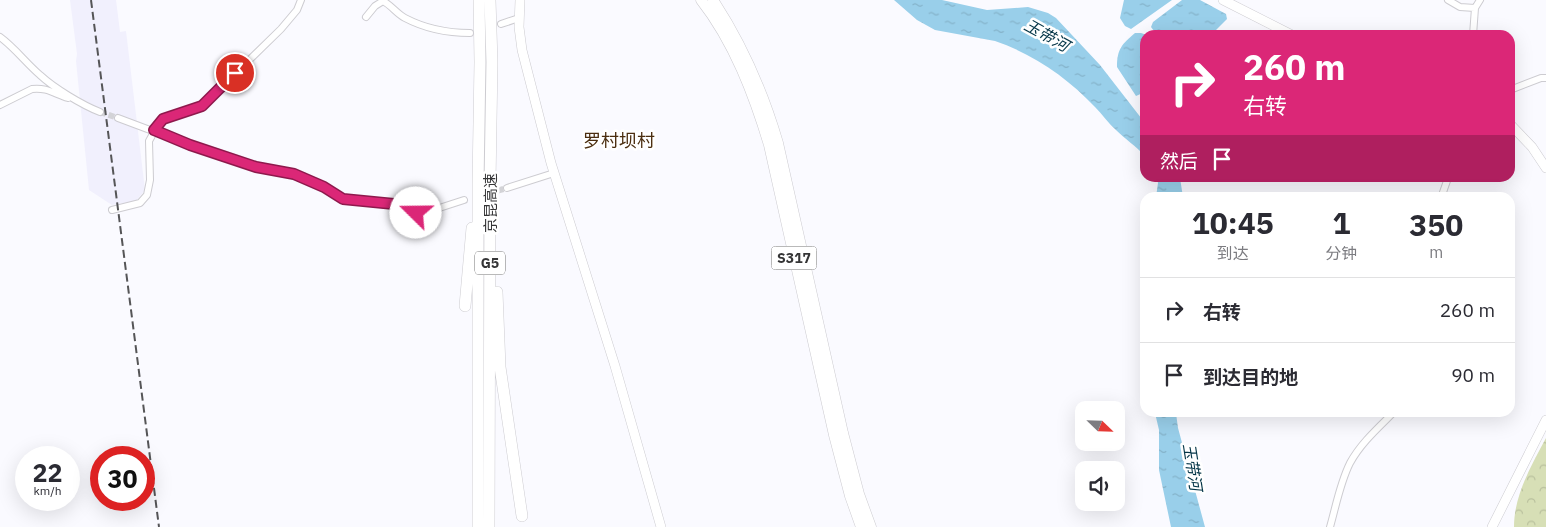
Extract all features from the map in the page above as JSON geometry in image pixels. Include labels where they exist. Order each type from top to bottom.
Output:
[{"type":"highway","name":"京昆高速","points":[[478,527],[479,0]]},
{"type":"highway","name":"京昆高速","points":[[489,527],[492,62],[490,0]]},
{"type":"highway","points":[[465,306],[480,114]]},
{"type":"highway","points":[[490,165],[500,367],[522,516]]},
{"type":"main road","name":"S317","points":[[701,0],[733,52],[763,124],[834,435],[850,496],[861,527]]},
{"type":"main road","name":"S317","points":[[713,0],[752,69],[778,143],[843,433],[870,527]]},
{"type":"street","points":[[112,210],[138,204],[147,195],[150,180],[148,141],[163,119],[201,106],[208,100],[281,29],[296,10],[301,0]]},
{"type":"street","points":[[520,0],[519,18],[522,50],[554,173],[661,527]]},
{"type":"street","points":[[1223,0],[1282,30]]},
{"type":"street","points":[[1448,0],[1460,7],[1475,8]]},
{"type":"street","points":[[1473,30],[1475,8],[1480,0]]},
{"type":"street","points":[[366,17],[374,6],[383,1],[405,18],[428,27],[451,33],[470,33]]},
{"type":"street","points":[[501,24],[519,18]]},
{"type":"street","points":[[0,37],[20,54],[40,76],[72,98],[100,112]]},
{"type":"street","points":[[1515,88],[1546,78]]},
{"type":"street","points":[[0,105],[32,88],[43,88],[72,98]]},
{"type":"street","points":[[118,118],[256,167],[294,174],[324,187],[343,199],[394,204],[416,213],[427,212],[464,200]]},
{"type":"street","points":[[1515,129],[1532,147],[1546,168]]},
{"type":"street","points":[[507,188],[554,173]]},
{"type":"street","points":[[1330,527],[1350,463],[1364,443],[1389,417]]},
{"type":"street","points":[[1492,527],[1546,420]]},
{"type":"shaded area","points":[[70,0],[116,0],[120,32],[126,31],[145,190],[136,201],[112,205],[89,190],[76,61],[77,54]]},
{"type":"green space","points":[[1546,438],[1546,527],[1514,527],[1520,492]]},
{"type":"water","name":"玉带河","points":[[894,0],[942,0],[987,10],[1028,7],[1048,13],[1056,18],[1100,65],[1140,117],[1140,151],[1113,127],[1085,96],[1062,77],[1036,60],[995,41],[935,30],[917,20]]},
{"type":"water","points":[[1124,0],[1172,0],[1131,29],[1125,26],[1120,18]]},
{"type":"water","points":[[1182,0],[1200,0],[1226,14],[1227,19],[1216,30],[1153,30],[1151,27],[1153,22]]},
{"type":"water","points":[[1135,33],[1140,33],[1140,94],[1136,96],[1117,67],[1121,47]]},
{"type":"water","points":[[1181,182],[1182,192],[1157,192],[1158,183]]},
{"type":"water","points":[[1156,417],[1177,417],[1205,527],[1171,527],[1159,470],[1159,430]]},
{"type":"tunnel","points":[[100,112],[118,118]]},
{"type":"tunnel","points":[[489,193],[507,188]]},
{"type":"railway","points":[[91,0],[159,527]]},
{"type":"district","name":"罗村坝村","points":[[619,140]]},
{"type":"route","points":[[235,73],[202,106],[163,119],[154,130],[190,145],[256,167],[294,174],[326,188],[335,196],[343,199],[394,204],[416,213]]}]
